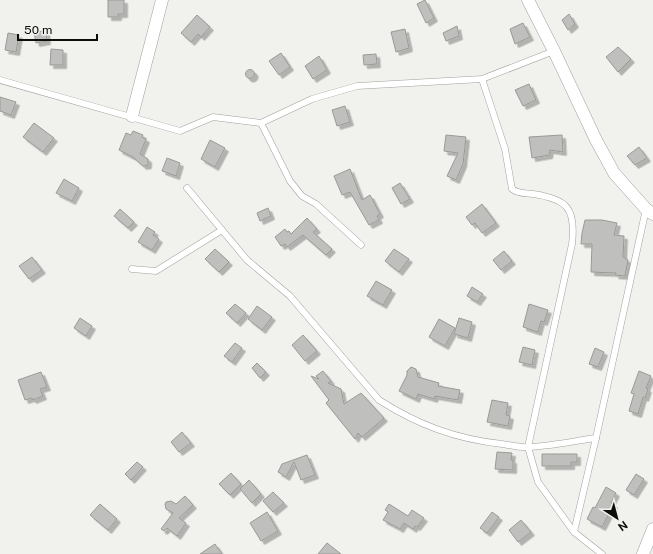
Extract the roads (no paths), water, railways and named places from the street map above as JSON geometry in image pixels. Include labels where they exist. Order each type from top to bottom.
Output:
[{"type":"street","points":[[132,116],[162,0]]},
{"type":"street","points":[[528,0],[614,174],[649,212]]},
{"type":"street","points":[[643,554],[653,529]]},
{"type":"lane","points":[[0,80],[132,116],[180,131],[213,117],[261,124],[312,99],[357,86],[482,79],[554,51]]},
{"type":"lane","points":[[482,79],[505,149],[511,186],[517,192],[548,196],[558,200],[565,204],[573,220],[572,244],[528,447],[538,482],[553,504],[574,532],[602,554]]},
{"type":"lane","points":[[261,124],[290,181],[302,196],[316,204],[361,245]]},
{"type":"lane","points":[[187,188],[247,260],[290,296],[379,400],[398,412],[431,428],[460,437],[490,443],[528,447],[596,438]]},
{"type":"lane","points":[[574,532],[649,212]]},
{"type":"lane","points":[[132,269],[156,271],[222,230]]}]
